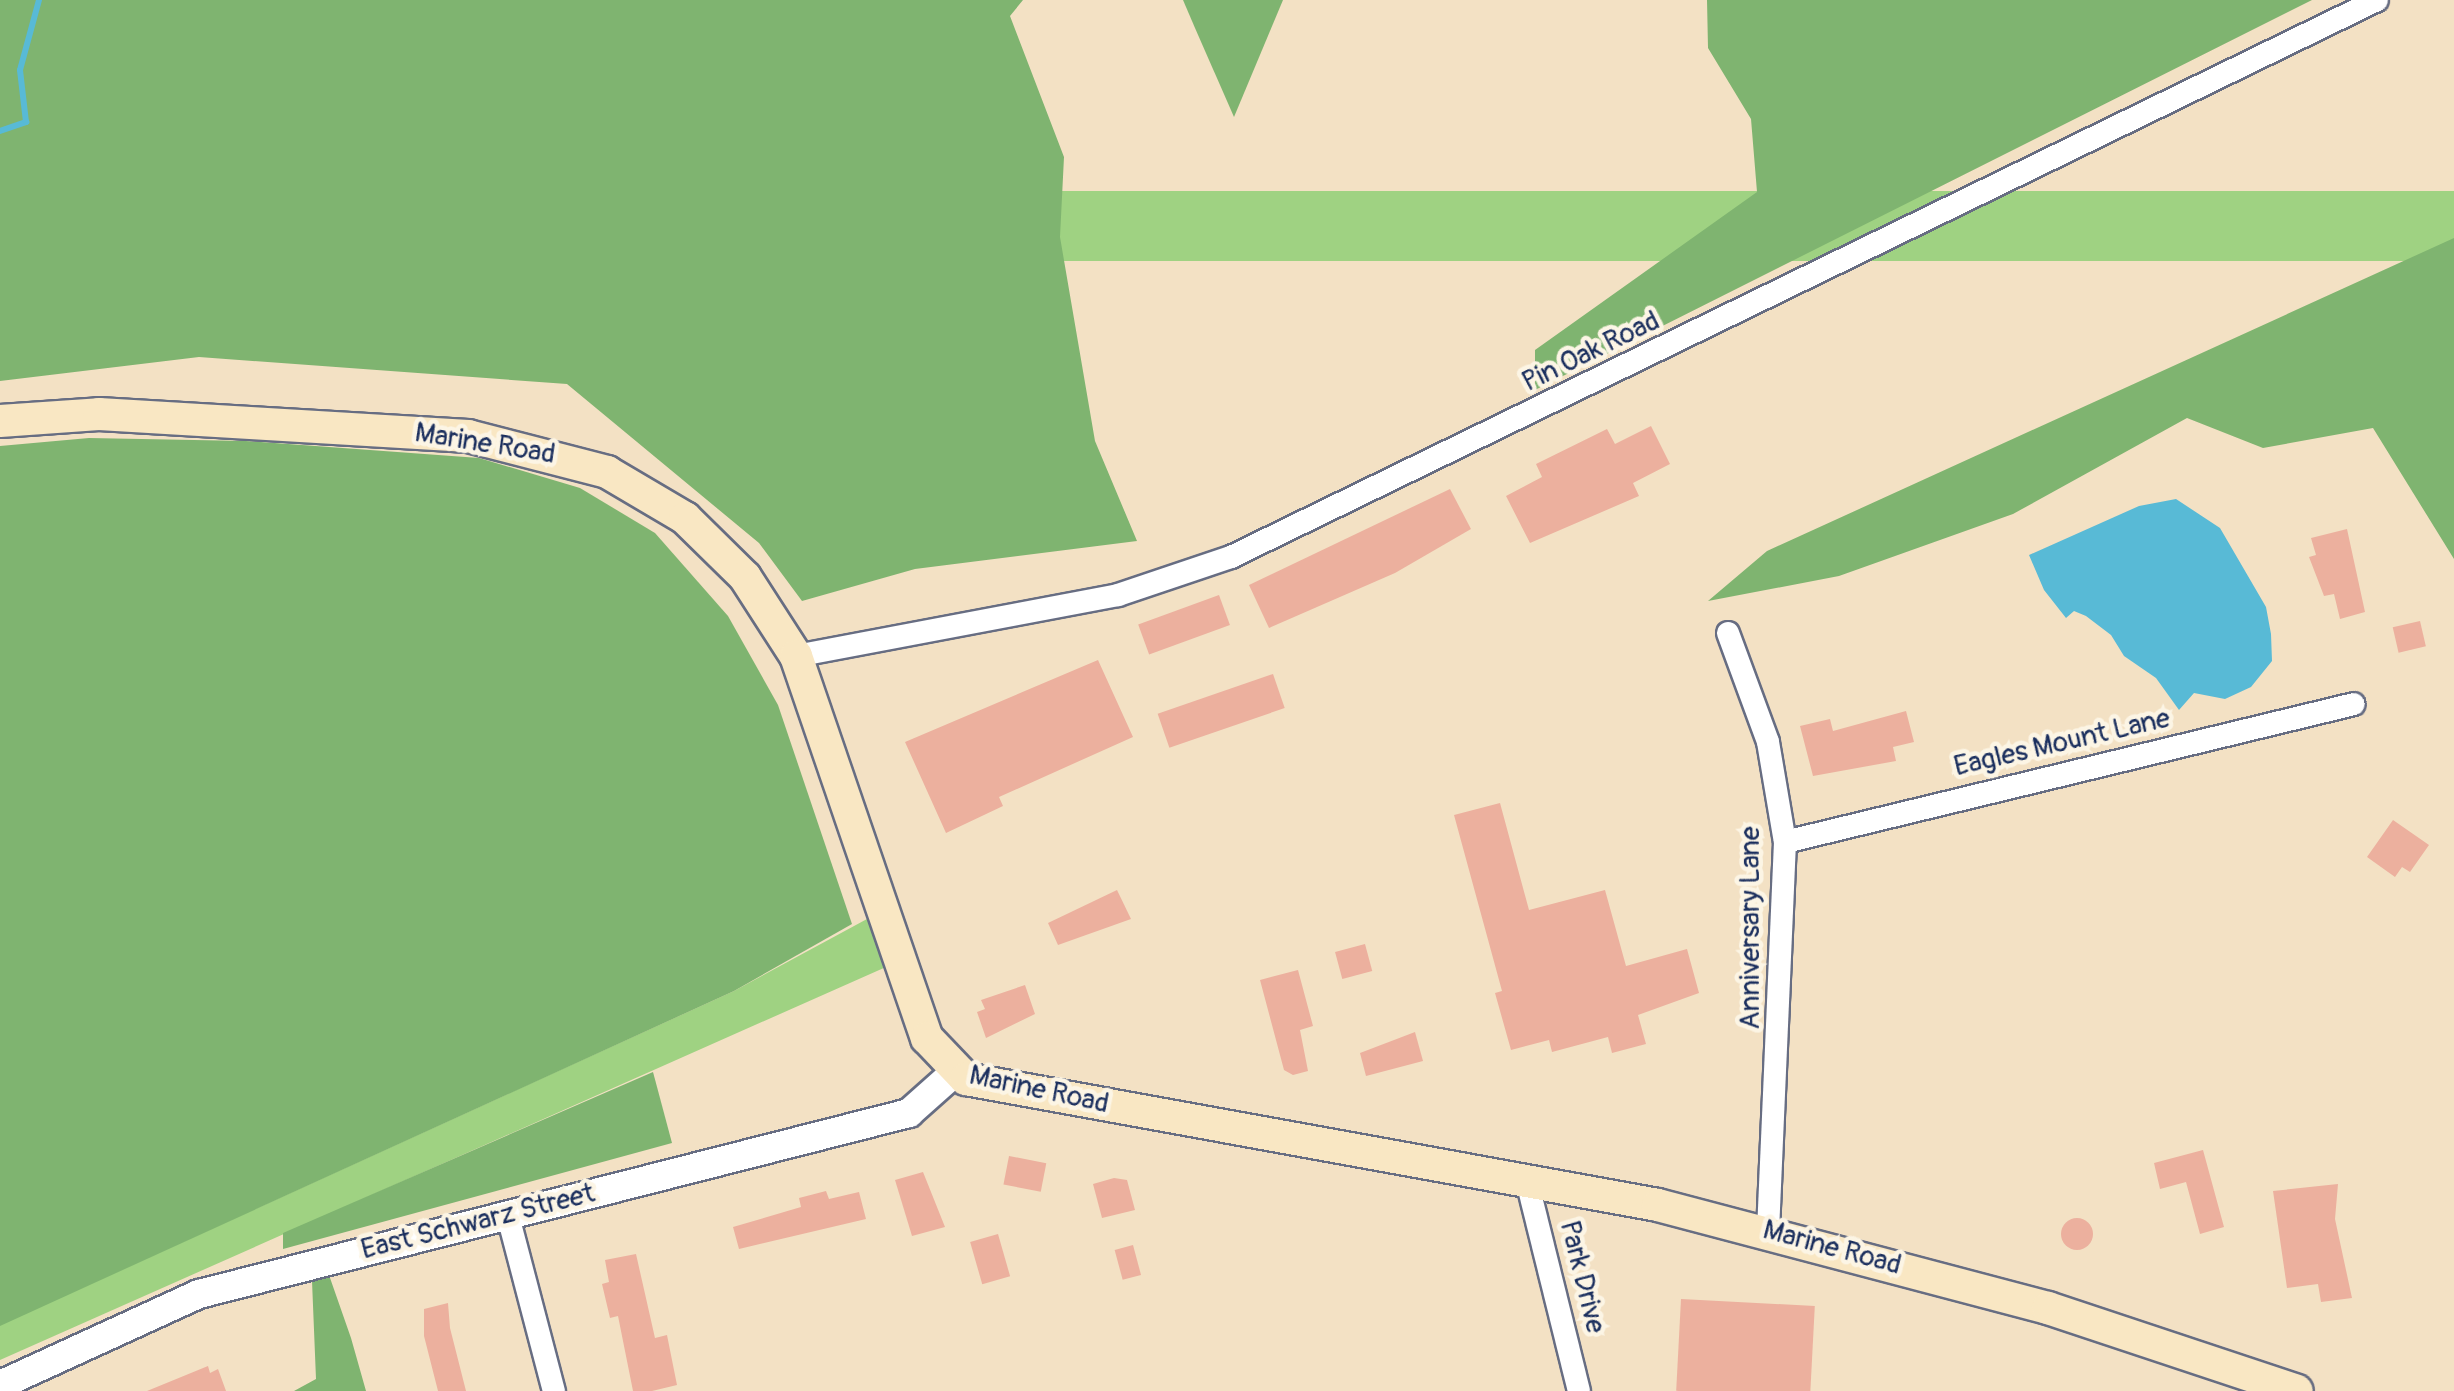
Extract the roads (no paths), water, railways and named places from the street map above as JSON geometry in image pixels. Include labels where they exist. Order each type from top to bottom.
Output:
[{"type":"main road","name":"Marine Road","points":[[0,422],[99,414],[468,436],[568,458],[644,491],[706,536],[745,577],[796,656],[920,1020],[936,1054],[955,1072],[981,1084],[1526,1177],[1768,1231],[2048,1308],[2298,1391]]},
{"type":"street","name":"Pin Oak Road","points":[[796,656],[1118,595],[1231,557],[2377,0]]},
{"type":"street","name":"Anniversary Lane","points":[[1728,634],[1768,742],[1785,842],[1768,1231]]},
{"type":"street","name":"Eagles Mount Lane","points":[[1785,842],[2354,704]]},
{"type":"street","name":"East Schwarz Street","points":[[0,1386],[199,1294],[909,1113],[955,1072]]},
{"type":"street","name":"Park Drive","points":[[1526,1177],[1579,1391]]},
{"type":"street","points":[[508,1216],[554,1391]]},
{"type":"water","points":[[2176,499],[2220,528],[2266,607],[2272,661],[2251,687],[2225,699],[2194,693],[2179,710],[2156,678],[2124,656],[2111,635],[2074,611],[2066,618],[2044,590],[2029,555],[2139,506]]},
{"type":"waterway","points":[[0,131],[26,122],[20,70],[39,0]]}]
